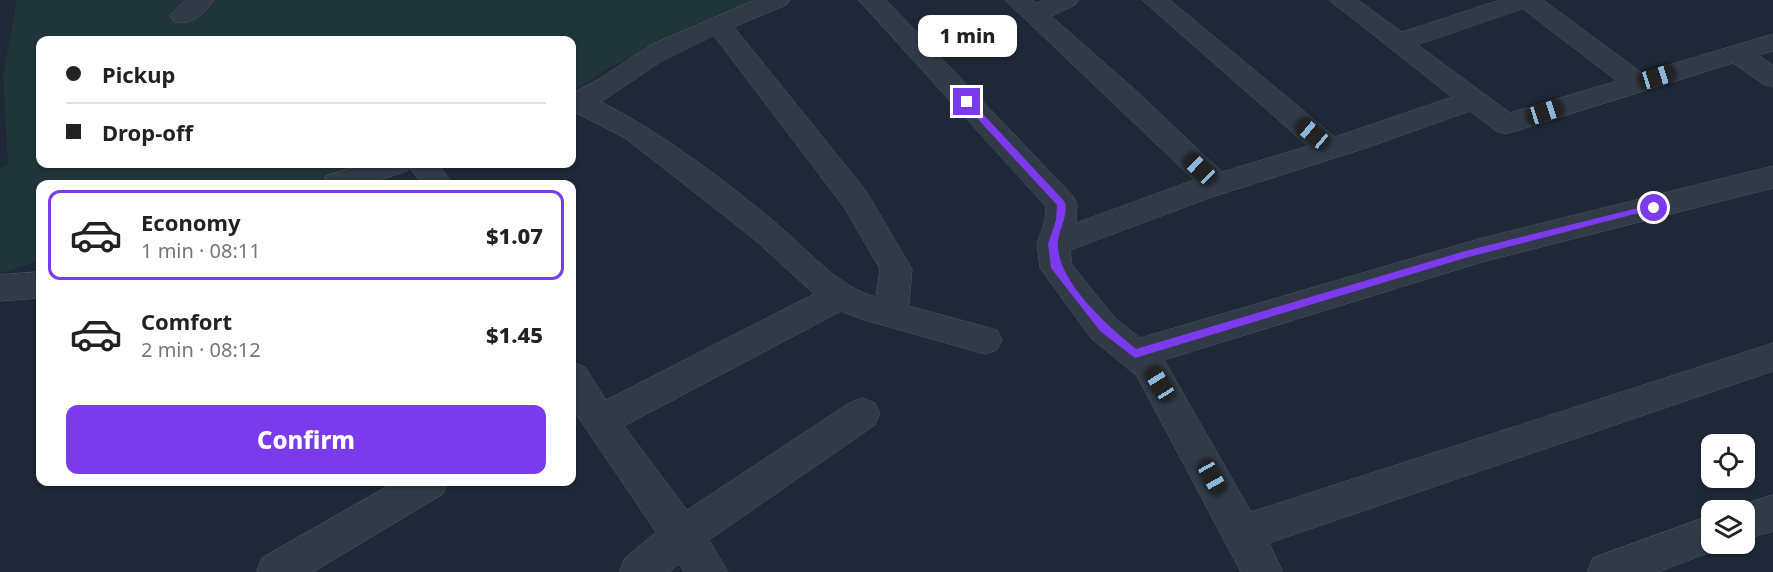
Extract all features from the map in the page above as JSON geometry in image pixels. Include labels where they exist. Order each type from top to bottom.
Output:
[{"type":"street","points":[[576,102],[590,98],[618,76],[663,49],[777,0]]},
{"type":"street","points":[[872,0],[1062,204],[1061,220],[1053,244],[1056,268],[1103,328],[1149,366],[1172,402],[1263,572]]},
{"type":"street","points":[[1026,7],[1066,0]]},
{"type":"street","points":[[1155,0],[1330,149]]},
{"type":"street","points":[[1342,0],[1506,124],[1773,42]]},
{"type":"street","points":[[1400,42],[1526,0],[1638,83]]},
{"type":"street","points":[[1026,7],[1122,93],[1216,184]]},
{"type":"street","points":[[719,25],[855,199],[896,269],[891,312]]},
{"type":"street","points":[[1736,53],[1773,78]]},
{"type":"street","points":[[1053,244],[1216,184],[1330,149],[1474,99]]},
{"type":"street","points":[[576,103],[635,131],[765,231],[841,296],[861,306],[891,312],[985,340]]},
{"type":"street","points":[[349,180],[384,168]]},
{"type":"street","points":[[425,168],[435,180]]},
{"type":"street","points":[[1135,354],[1485,249],[1773,177]]},
{"type":"street","points":[[0,288],[36,285]]},
{"type":"street","points":[[708,572],[581,396],[841,296]]},
{"type":"street","points":[[1242,534],[1773,357]]},
{"type":"street","points":[[639,572],[682,536],[862,414]]},
{"type":"street","points":[[276,572],[422,486]]},
{"type":"street","points":[[1755,519],[1773,513]]},
{"type":"street","points":[[1607,572],[1701,537]]},
{"type":"green space","points":[[17,0],[754,0],[609,68],[576,89],[576,36],[36,36],[36,168],[354,168],[319,180],[36,180],[36,261],[0,274],[0,168],[8,165],[3,76]]},
{"type":"route","points":[[967,102],[1062,204],[1061,220],[1054,233],[1056,268],[1103,328],[1135,354],[1260,318],[1344,289],[1485,249],[1654,208]]}]
